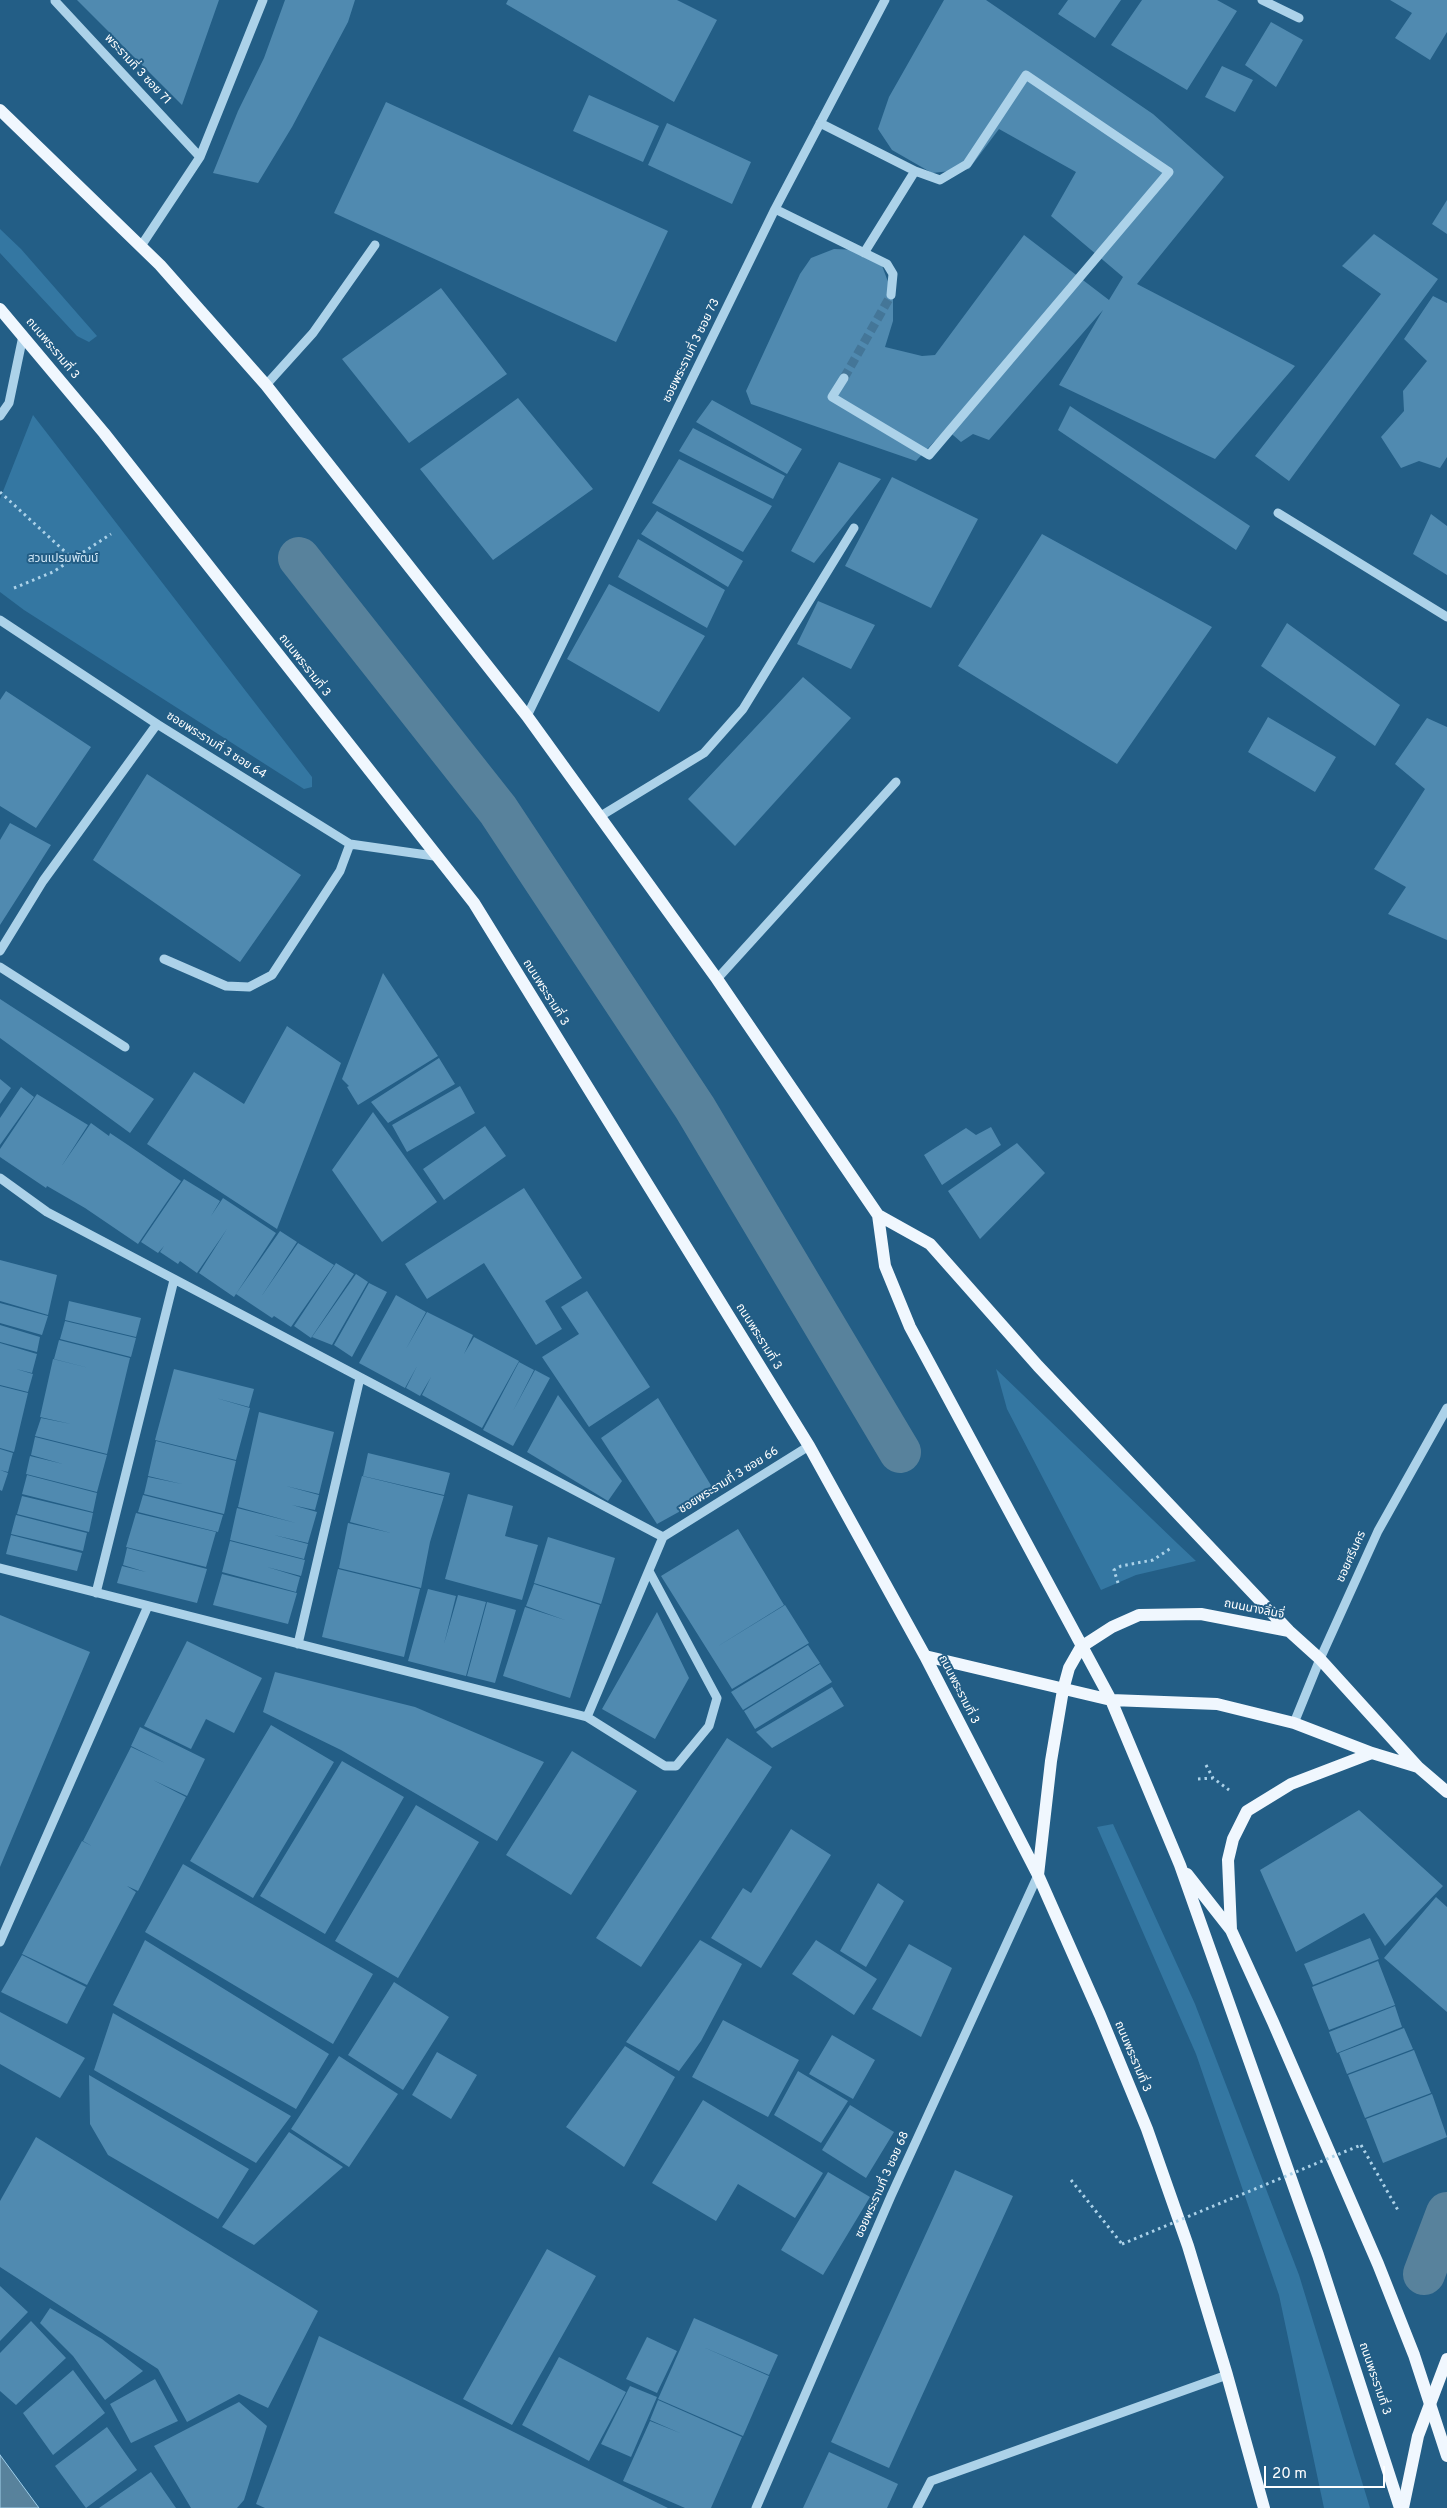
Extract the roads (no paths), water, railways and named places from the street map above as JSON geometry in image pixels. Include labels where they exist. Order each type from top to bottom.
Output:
[{"type":"main road","name":"ถนนพระรามที่ 3","points":[[0,110],[160,265],[266,385],[527,716],[717,979],[878,1215],[885,1266],[910,1327],[1111,1700],[1180,1864],[1318,2255],[1402,2508]]},
{"type":"main road","name":"ถนนพระรามที่ 3","points":[[0,309],[104,433],[434,856],[474,904],[809,1446],[925,1656],[1038,1875],[1147,2129],[1188,2246],[1228,2375],[1264,2508]]},
{"type":"main road","points":[[878,1215],[930,1244],[1038,1366],[1289,1631]]},
{"type":"main road","name":"ถนนนางลิ้นจี่","points":[[1081,1647],[1112,1627],[1139,1615],[1201,1614],[1289,1631],[1320,1659],[1418,1766],[1447,1792]]},
{"type":"main road","points":[[1038,1875],[1051,1761],[1063,1690],[1070,1668],[1081,1647]]},
{"type":"main road","name":"ถนนนางลิ้นจี่","points":[[925,1656],[1111,1700],[1217,1704],[1294,1723],[1372,1753],[1418,1766]]},
{"type":"main road","points":[[1231,1930],[1228,1860],[1233,1839],[1247,1812],[1291,1784],[1372,1753]]},
{"type":"main road","name":"ถนนพระรามที่ 3","points":[[1180,1864],[1231,1930],[1273,2022],[1378,2264],[1414,2354],[1447,2456]]},
{"type":"main road","points":[[1402,2508],[1418,2436],[1447,2359]]},
{"type":"street","points":[[141,246],[200,157],[263,0]]},
{"type":"street","name":"ซอยพระรามที่ 3 ซอย 73","points":[[527,716],[775,209],[885,0]]},
{"type":"street","points":[[1262,0],[1299,18]]},
{"type":"street","name":"พระรามที่ 3 ซอย 71","points":[[55,1],[200,157]]},
{"type":"street","points":[[820,123],[915,171],[940,180],[967,164],[1026,75],[1169,172],[929,455],[832,397],[844,378]]},
{"type":"street","points":[[864,253],[915,171]]},
{"type":"street","points":[[775,209],[891,267],[893,279],[891,295]]},
{"type":"street","points":[[266,385],[313,334],[375,245]]},
{"type":"street","points":[[0,416],[9,403],[23,336]]},
{"type":"street","points":[[1278,513],[1447,617]]},
{"type":"street","points":[[599,816],[661,781],[704,753],[743,709],[854,528]]},
{"type":"street","name":"ซอยพระรามที่ 3 ซอย 64","points":[[0,620],[157,724],[350,844],[434,856]]},
{"type":"street","points":[[0,950],[43,881],[157,724]]},
{"type":"street","points":[[717,979],[896,782]]},
{"type":"street","points":[[164,960],[226,986],[249,987],[272,975],[340,871],[350,844]]},
{"type":"street","points":[[0,967],[125,1047]]},
{"type":"street","points":[[0,1178],[46,1212],[663,1537],[586,1717]]},
{"type":"street","points":[[96,1593],[174,1280]]},
{"type":"street","points":[[298,1644],[360,1378]]},
{"type":"street","name":"ซอยศรีนคร","points":[[1294,1723],[1320,1659],[1378,1531],[1447,1408]]},
{"type":"street","name":"ซอยพระรามที่ 3 ซอย 66","points":[[663,1537],[809,1446]]},
{"type":"street","points":[[0,1568],[586,1717],[665,1766],[676,1766],[709,1726],[717,1698],[649,1571]]},
{"type":"street","points":[[0,1942],[148,1606]]},
{"type":"street","name":"ซอยพระรามที่ 3 ซอย 68","points":[[756,2508],[891,2196],[1038,1875]]},
{"type":"street","points":[[917,2508],[931,2481],[1228,2375]]},
{"type":"waterway","points":[[299,558],[498,810],[695,1108],[900,1452]]},
{"type":"waterway","points":[[1424,2274],[1447,2213]]},
{"type":"tunnel","points":[[844,378],[891,295]]},
{"type":"park label","name":"สวนเปรมพัฒน์","points":[[63,560]]}]
